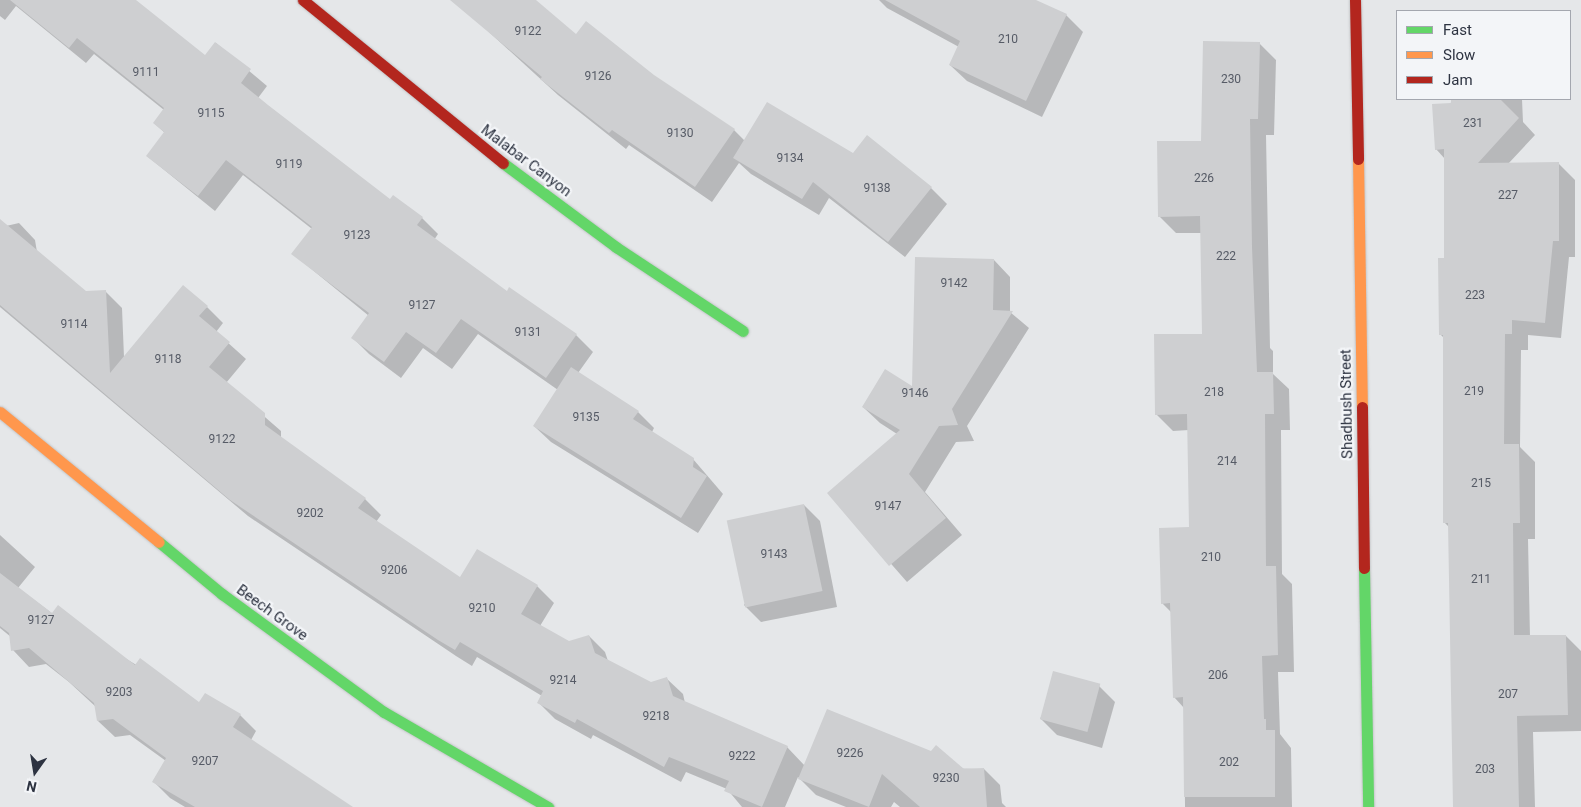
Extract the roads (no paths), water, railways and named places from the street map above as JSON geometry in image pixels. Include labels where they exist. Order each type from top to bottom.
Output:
[{"type":"street","name":"Malabar Canyon","points":[[303,0],[479,145],[616,247],[743,331]]},
{"type":"street","name":"Shadbush Street","points":[[1355,0],[1368,807]]},
{"type":"street","name":"Beech Grove","points":[[0,412],[222,594],[384,712],[548,807]]}]
